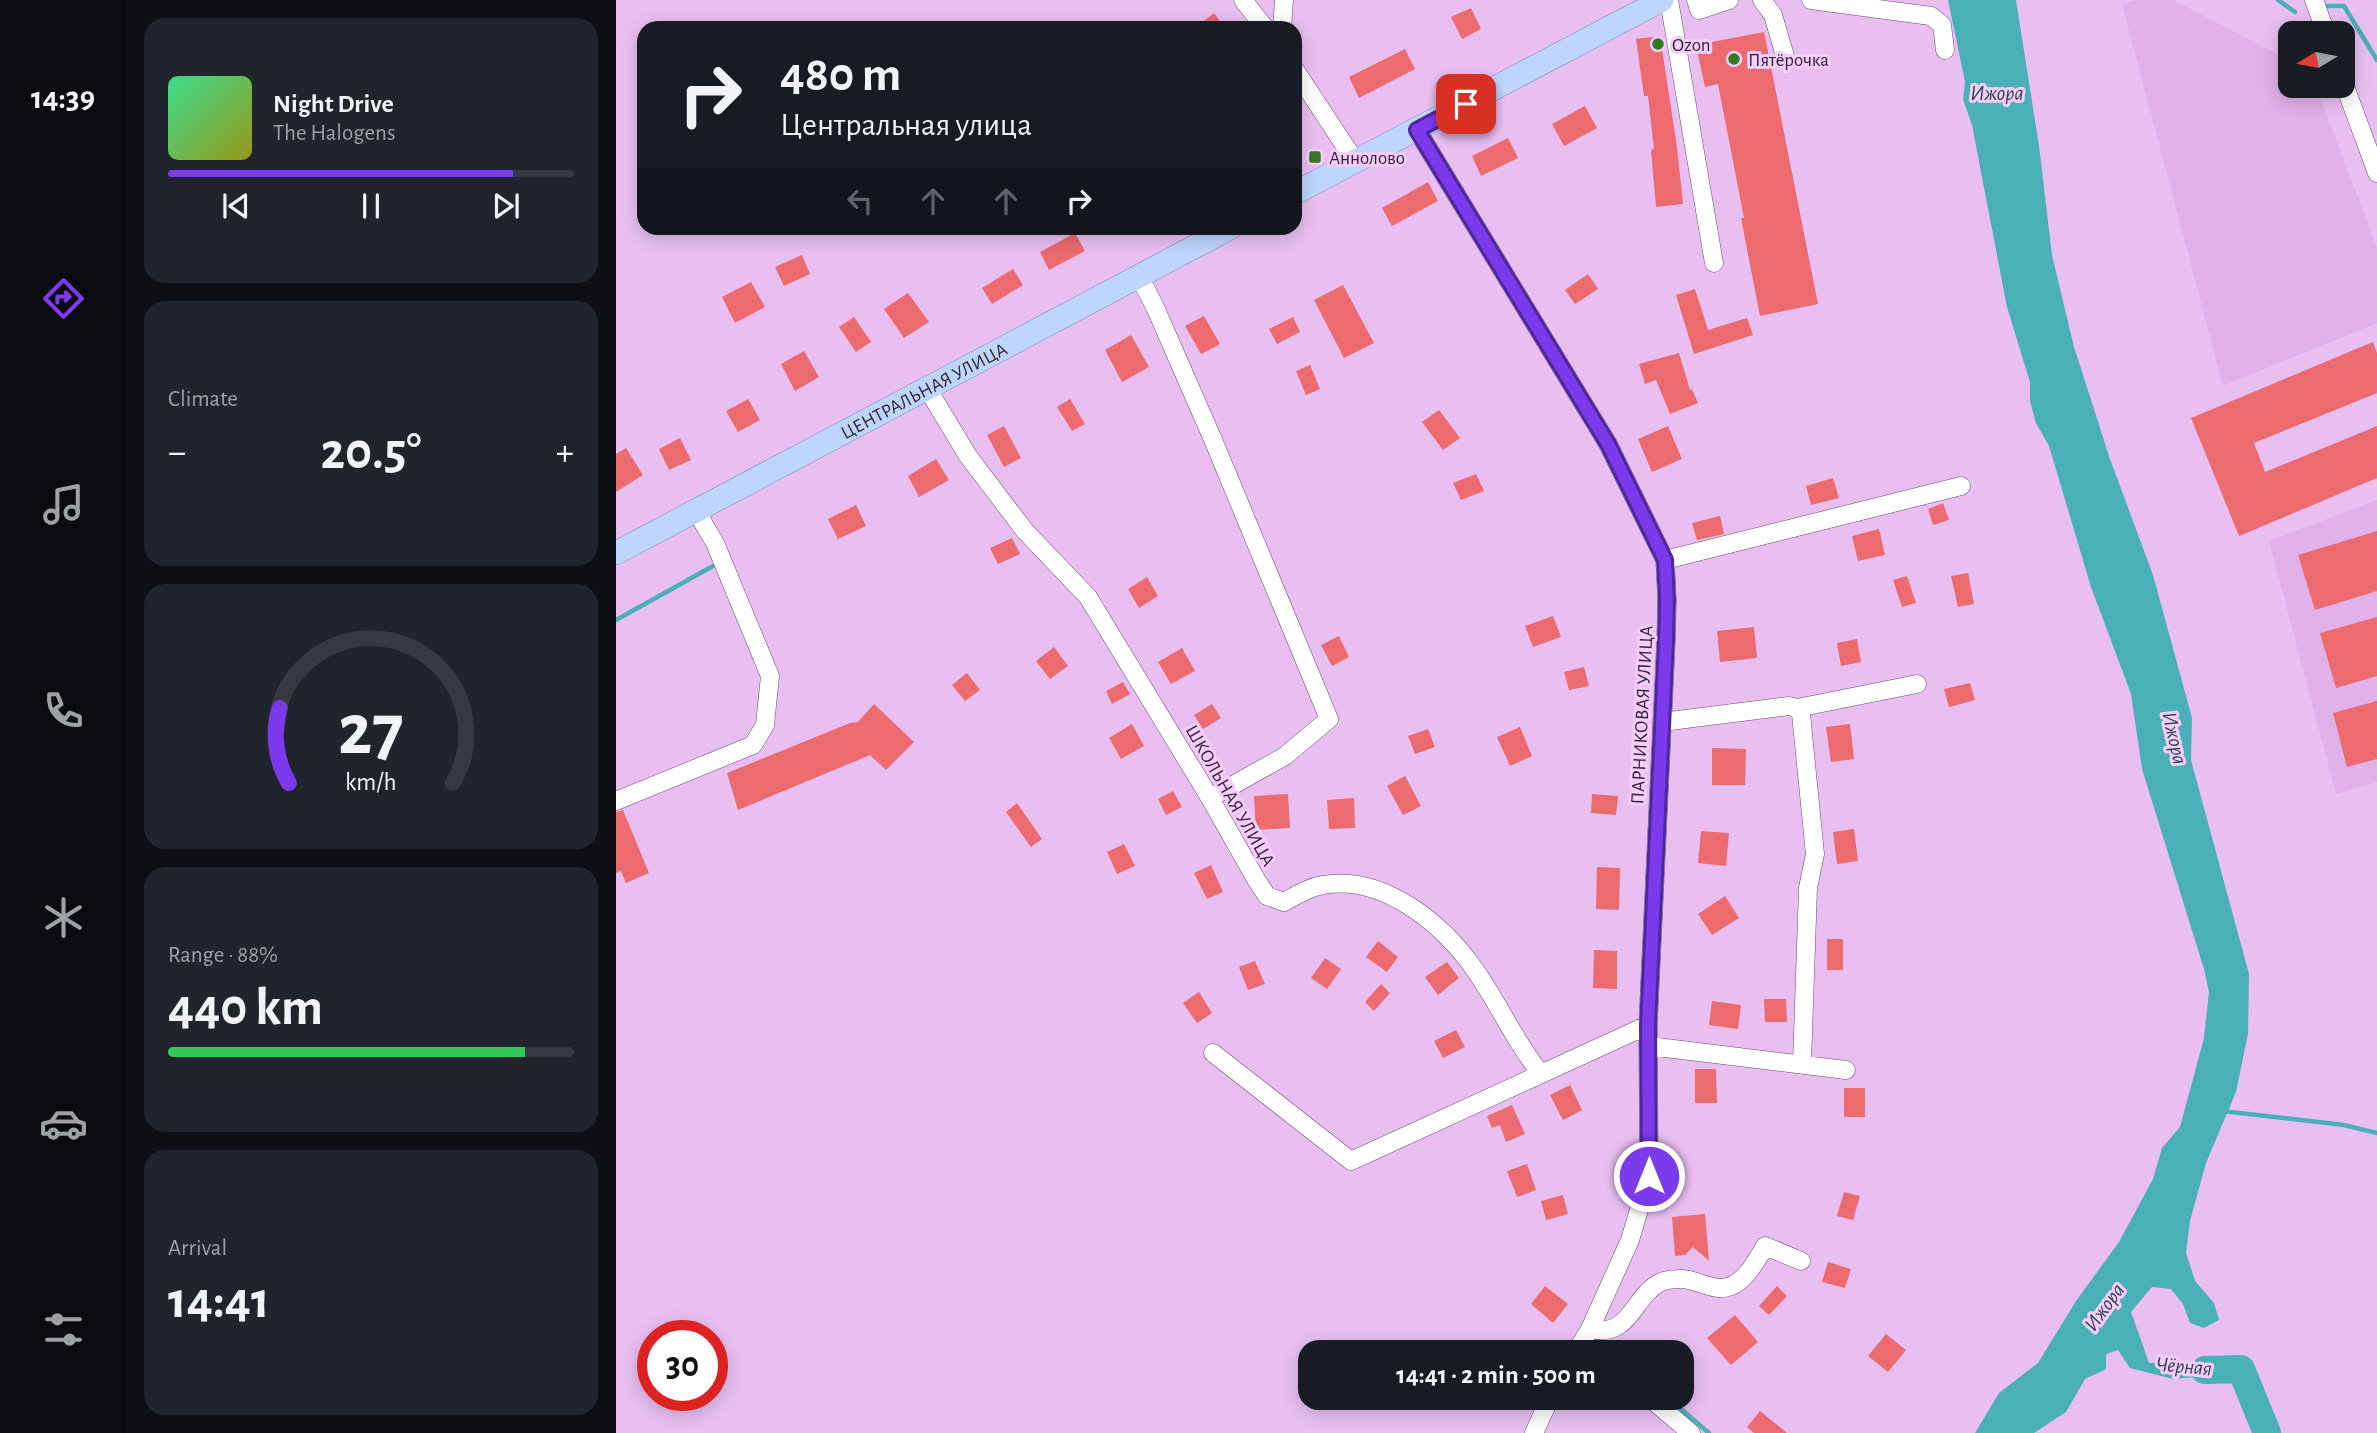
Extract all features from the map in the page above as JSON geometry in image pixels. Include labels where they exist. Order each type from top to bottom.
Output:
[{"type":"main road","points":[[1302,189],[1662,0]]},
{"type":"main road","name":"ЦЕНТРАЛЬНАЯ УЛИЦА","points":[[616,553],[1217,235]]},
{"type":"street","points":[[1243,0],[1260,21]]},
{"type":"street","points":[[1282,21],[1284,0]]},
{"type":"street","points":[[1669,0],[1714,263]]},
{"type":"street","points":[[1696,0],[1699,10],[1729,0]]},
{"type":"street","points":[[1762,0],[1773,15],[1785,56]]},
{"type":"street","points":[[1811,0],[1931,16],[1942,25],[1945,50]]},
{"type":"street","points":[[2314,0],[2322,21]]},
{"type":"street","points":[[1302,81],[1355,161]]},
{"type":"street","points":[[2349,98],[2377,173]]},
{"type":"street","name":"ПАРНИКОВАЯ УЛИЦА","points":[[1417,130],[1608,444],[1665,560],[1667,600],[1648,1025],[1649,1176],[1630,1240],[1588,1340]]},
{"type":"street","points":[[1139,276],[1214,442],[1329,719],[1285,756],[1210,798]]},
{"type":"street","name":"ШКОЛЬНАЯ УЛИЦА","points":[[927,388],[968,456],[1025,530],[1088,597],[1267,896],[1284,902],[1323,885],[1360,886],[1407,903],[1427,919],[1474,968],[1527,1057],[1541,1074]]},
{"type":"street","points":[[1665,560],[1961,486]]},
{"type":"street","points":[[616,801],[753,745],[765,725],[769,676],[720,553],[696,511]]},
{"type":"street","points":[[1662,722],[1789,706],[1797,708],[1917,684]]},
{"type":"street","points":[[1797,708],[1801,714],[1815,854],[1808,899],[1802,1063]]},
{"type":"street","points":[[1213,1053],[1352,1161],[1648,1025]]},
{"type":"street","points":[[1649,1046],[1846,1070]]},
{"type":"street","points":[[1592,1340],[1618,1326],[1661,1282],[1685,1279],[1719,1288],[1737,1283],[1753,1266],[1765,1247],[1801,1261]]},
{"type":"street","points":[[1534,1433],[1545,1410]]},
{"type":"street","points":[[1664,1410],[1691,1433]]},
{"type":"shaded area","points":[[2137,0],[2173,0],[2278,54],[2278,98],[2321,98],[2377,248],[2377,323],[2223,386],[2122,4]]},
{"type":"shaded area","points":[[2377,500],[2377,782],[2336,794],[2269,541]]},
{"type":"water","name":"Ижора","points":[[1948,0],[2016,0],[2039,146],[2052,255],[2074,347],[2110,459],[2153,575],[2192,718],[2191,760],[2249,974],[2248,1034],[2236,1092],[2206,1163],[2190,1221],[2186,1253],[2195,1281],[2214,1303],[2219,1320],[2204,1328],[2190,1323],[2183,1304],[2171,1289],[2152,1287],[2131,1312],[2149,1363],[2218,1361],[2241,1369],[2173,1379],[2130,1368],[2118,1350],[2106,1354],[2106,1369],[2085,1379],[2066,1412],[2034,1433],[1975,1433],[1999,1393],[2038,1363],[2076,1301],[2119,1242],[2153,1179],[2162,1148],[2180,1127],[2204,1038],[2209,992],[2142,769],[2131,694],[2091,587],[2049,446],[2036,423],[2030,401],[2030,382],[2007,307],[1972,125],[1963,99],[1965,82]]},
{"type":"building","points":[[1471,8],[1481,29],[1462,39],[1451,17]]},
{"type":"building","points":[[1214,13],[1220,21],[1204,21]]},
{"type":"building","points":[[1764,32],[1818,304],[1760,316],[1718,84],[1705,87],[1696,45]]},
{"type":"building","points":[[1660,36],[1683,204],[1656,207],[1651,150],[1654,149],[1648,96],[1644,96],[1636,39]]},
{"type":"building","points":[[1405,49],[1415,69],[1359,98],[1349,77]]},
{"type":"building","points":[[1585,106],[1597,128],[1564,146],[1552,124]]},
{"type":"building","points":[[1508,138],[1518,158],[1481,176],[1472,156]]},
{"type":"building","points":[[1428,182],[1438,201],[1392,226],[1382,208]]},
{"type":"building","points":[[1071,235],[1076,235],[1085,251],[1049,270],[1040,252]]},
{"type":"building","points":[[802,255],[810,274],[784,286],[775,267]]},
{"type":"building","points":[[1013,269],[1023,285],[992,304],[982,288]]},
{"type":"building","points":[[1588,274],[1598,289],[1575,304],[1565,290]]},
{"type":"building","points":[[751,282],[765,307],[735,323],[722,297]]},
{"type":"building","points":[[1343,285],[1374,343],[1344,358],[1314,300]]},
{"type":"building","points":[[1695,289],[1708,330],[1747,318],[1753,335],[1694,354],[1676,295]]},
{"type":"building","points":[[908,293],[929,322],[904,338],[884,309]]},
{"type":"building","points":[[1204,316],[1220,344],[1201,354],[1185,326]]},
{"type":"building","points":[[854,317],[871,342],[856,352],[839,327]]},
{"type":"building","points":[[1293,317],[1300,332],[1277,344],[1269,329]]},
{"type":"building","points":[[1131,335],[1149,367],[1122,382],[1105,350]]},
{"type":"building","points":[[2373,342],[2377,353],[2377,393],[2254,443],[2265,472],[2377,426],[2377,478],[2239,536],[2191,418]]},
{"type":"building","points":[[804,351],[819,377],[795,391],[781,364]]},
{"type":"building","points":[[1679,353],[1690,390],[1692,389],[1698,403],[1670,414],[1656,380],[1645,384],[1639,364]]},
{"type":"building","points":[[1310,365],[1320,389],[1306,395],[1296,371]]},
{"type":"building","points":[[748,399],[760,420],[738,432],[726,411]]},
{"type":"building","points":[[1070,399],[1085,424],[1072,431],[1057,407]]},
{"type":"building","points":[[1439,410],[1460,438],[1443,450],[1422,422]]},
{"type":"building","points":[[1004,426],[1021,458],[1004,467],[987,435]]},
{"type":"building","points":[[1668,426],[1682,459],[1652,472],[1638,439]]},
{"type":"building","points":[[680,438],[691,460],[669,470],[659,449]]},
{"type":"building","points":[[626,448],[643,475],[616,492],[616,454]]},
{"type":"building","points":[[936,459],[949,480],[919,497],[908,476]]},
{"type":"building","points":[[1476,474],[1484,491],[1461,500],[1453,483]]},
{"type":"building","points":[[1833,478],[1839,498],[1811,505],[1806,486]]},
{"type":"building","points":[[1943,503],[1949,520],[1933,525],[1928,509]]},
{"type":"building","points":[[856,505],[866,526],[838,539],[828,519]]},
{"type":"building","points":[[1720,516],[1724,534],[1697,540],[1692,523]]},
{"type":"building","points":[[1879,529],[1885,555],[1858,561],[1852,536]]},
{"type":"building","points":[[2377,531],[2377,591],[2315,610],[2298,555]]},
{"type":"building","points":[[1012,538],[1020,554],[998,564],[990,548]]},
{"type":"building","points":[[1968,573],[1974,604],[1958,607],[1951,576]]},
{"type":"building","points":[[1907,576],[1916,603],[1902,607],[1893,580]]},
{"type":"building","points":[[1147,577],[1158,596],[1139,608],[1128,589]]},
{"type":"building","points":[[1553,616],[1561,637],[1533,647],[1525,626]]},
{"type":"building","points":[[2377,617],[2377,676],[2336,688],[2320,633]]},
{"type":"building","points":[[1754,627],[1757,658],[1720,662],[1717,631]]},
{"type":"building","points":[[1339,636],[1349,657],[1332,666],[1321,645]]},
{"type":"building","points":[[1857,639],[1861,662],[1841,666],[1837,643]]},
{"type":"building","points":[[1054,647],[1068,666],[1050,679],[1036,661]]},
{"type":"building","points":[[1182,648],[1195,671],[1171,684],[1158,662]]},
{"type":"building","points":[[1584,667],[1589,686],[1569,690],[1564,672]]},
{"type":"building","points":[[967,673],[980,690],[965,701],[952,685]]},
{"type":"building","points":[[1123,682],[1130,694],[1112,704],[1106,691]]},
{"type":"building","points":[[1970,683],[1975,700],[1949,707],[1944,689]]},
{"type":"building","points":[[2377,701],[2377,759],[2347,767],[2333,713]]},
{"type":"building","points":[[874,704],[914,742],[886,770],[870,755],[738,810],[727,773],[858,722]]},
{"type":"building","points":[[1212,704],[1221,718],[1203,729],[1194,715]]},
{"type":"building","points":[[1132,724],[1144,746],[1121,759],[1109,738]]},
{"type":"building","points":[[1850,724],[1854,759],[1831,762],[1826,727]]},
{"type":"building","points":[[1520,727],[1532,756],[1510,766],[1497,737]]},
{"type":"building","points":[[1428,729],[1435,747],[1415,754],[1408,736]]},
{"type":"building","points":[[1712,748],[1746,749],[1745,785],[1712,785]]},
{"type":"building","points":[[1405,776],[1421,806],[1403,815],[1387,786]]},
{"type":"building","points":[[1173,791],[1182,807],[1166,815],[1158,799]]},
{"type":"building","points":[[1288,794],[1290,828],[1256,830],[1254,796]]},
{"type":"building","points":[[1592,794],[1618,796],[1616,815],[1591,813]]},
{"type":"building","points":[[1354,798],[1355,828],[1329,829],[1327,800]]},
{"type":"building","points":[[1017,803],[1042,839],[1031,847],[1006,812]]},
{"type":"building","points":[[623,810],[649,873],[626,883],[621,871],[616,873],[616,812]]},
{"type":"building","points":[[1854,829],[1858,861],[1837,864],[1833,832]]},
{"type":"building","points":[[1701,831],[1729,833],[1726,866],[1698,863]]},
{"type":"building","points":[[1124,844],[1135,866],[1117,874],[1107,852]]},
{"type":"building","points":[[1211,865],[1223,892],[1207,899],[1194,873]]},
{"type":"building","points":[[1597,867],[1620,868],[1619,910],[1596,909]]},
{"type":"building","points":[[1725,896],[1739,918],[1712,935],[1698,914]]},
{"type":"building","points":[[1827,939],[1843,939],[1843,970],[1827,970]]},
{"type":"building","points":[[1378,941],[1398,957],[1387,972],[1366,957]]},
{"type":"building","points":[[1594,950],[1617,951],[1617,989],[1593,988]]},
{"type":"building","points":[[1325,958],[1341,969],[1327,989],[1311,978]]},
{"type":"building","points":[[1255,961],[1265,984],[1248,990],[1239,967]]},
{"type":"building","points":[[1447,962],[1459,978],[1438,995],[1425,977]]},
{"type":"building","points":[[1381,984],[1390,993],[1374,1011],[1365,1002]]},
{"type":"building","points":[[1199,992],[1212,1013],[1197,1023],[1183,1003]]},
{"type":"building","points":[[1764,999],[1786,999],[1787,1022],[1765,1022]]},
{"type":"building","points":[[1712,1001],[1741,1005],[1738,1029],[1709,1025]]},
{"type":"building","points":[[1456,1030],[1465,1047],[1443,1058],[1434,1041]]},
{"type":"building","points":[[1695,1069],[1716,1069],[1717,1103],[1695,1103]]},
{"type":"building","points":[[1570,1085],[1582,1110],[1563,1120],[1550,1095]]},
{"type":"building","points":[[1844,1088],[1865,1088],[1865,1117],[1844,1117]]},
{"type":"building","points":[[1512,1105],[1525,1134],[1506,1142],[1500,1125],[1492,1128],[1487,1116]]},
{"type":"building","points":[[1527,1164],[1536,1190],[1517,1197],[1507,1171]]},
{"type":"building","points":[[1844,1192],[1860,1196],[1853,1220],[1837,1216]]},
{"type":"building","points":[[1563,1195],[1568,1214],[1546,1220],[1541,1201]]},
{"type":"building","points":[[1705,1214],[1709,1261],[1693,1247],[1685,1255],[1675,1256],[1672,1217]]},
{"type":"building","points":[[1828,1262],[1851,1269],[1845,1288],[1822,1282]]},
{"type":"building","points":[[1545,1286],[1568,1304],[1553,1323],[1531,1304]]},
{"type":"building","points":[[1777,1286],[1787,1296],[1769,1315],[1759,1306]]},
{"type":"building","points":[[1735,1315],[1758,1342],[1731,1365],[1707,1338]]},
{"type":"building","points":[[1886,1334],[1906,1350],[1888,1372],[1868,1356]]},
{"type":"building","points":[[1760,1411],[1787,1433],[1754,1433],[1747,1427]]},
{"type":"waterway","points":[[2278,0],[2295,12]]},
{"type":"waterway","points":[[2326,6],[2344,6],[2377,60]]},
{"type":"waterway","points":[[616,620],[713,566]]},
{"type":"waterway","points":[[2222,1111],[2344,1125],[2377,1133]]},
{"type":"waterway","name":"Чёрная","points":[[2205,1370],[2241,1369],[2267,1433]]},
{"type":"waterway","points":[[1682,1410],[1709,1433]]},
{"type":"place","name":"Ozon","points":[[1658,44]]},
{"type":"place","name":"Пятёрочка","points":[[1734,59]]},
{"type":"place","name":"Аннолово","points":[[1315,157]]},
{"type":"route","points":[[1466,104],[1417,130],[1608,444],[1665,560],[1666,641],[1648,1025],[1649,1176]]}]
